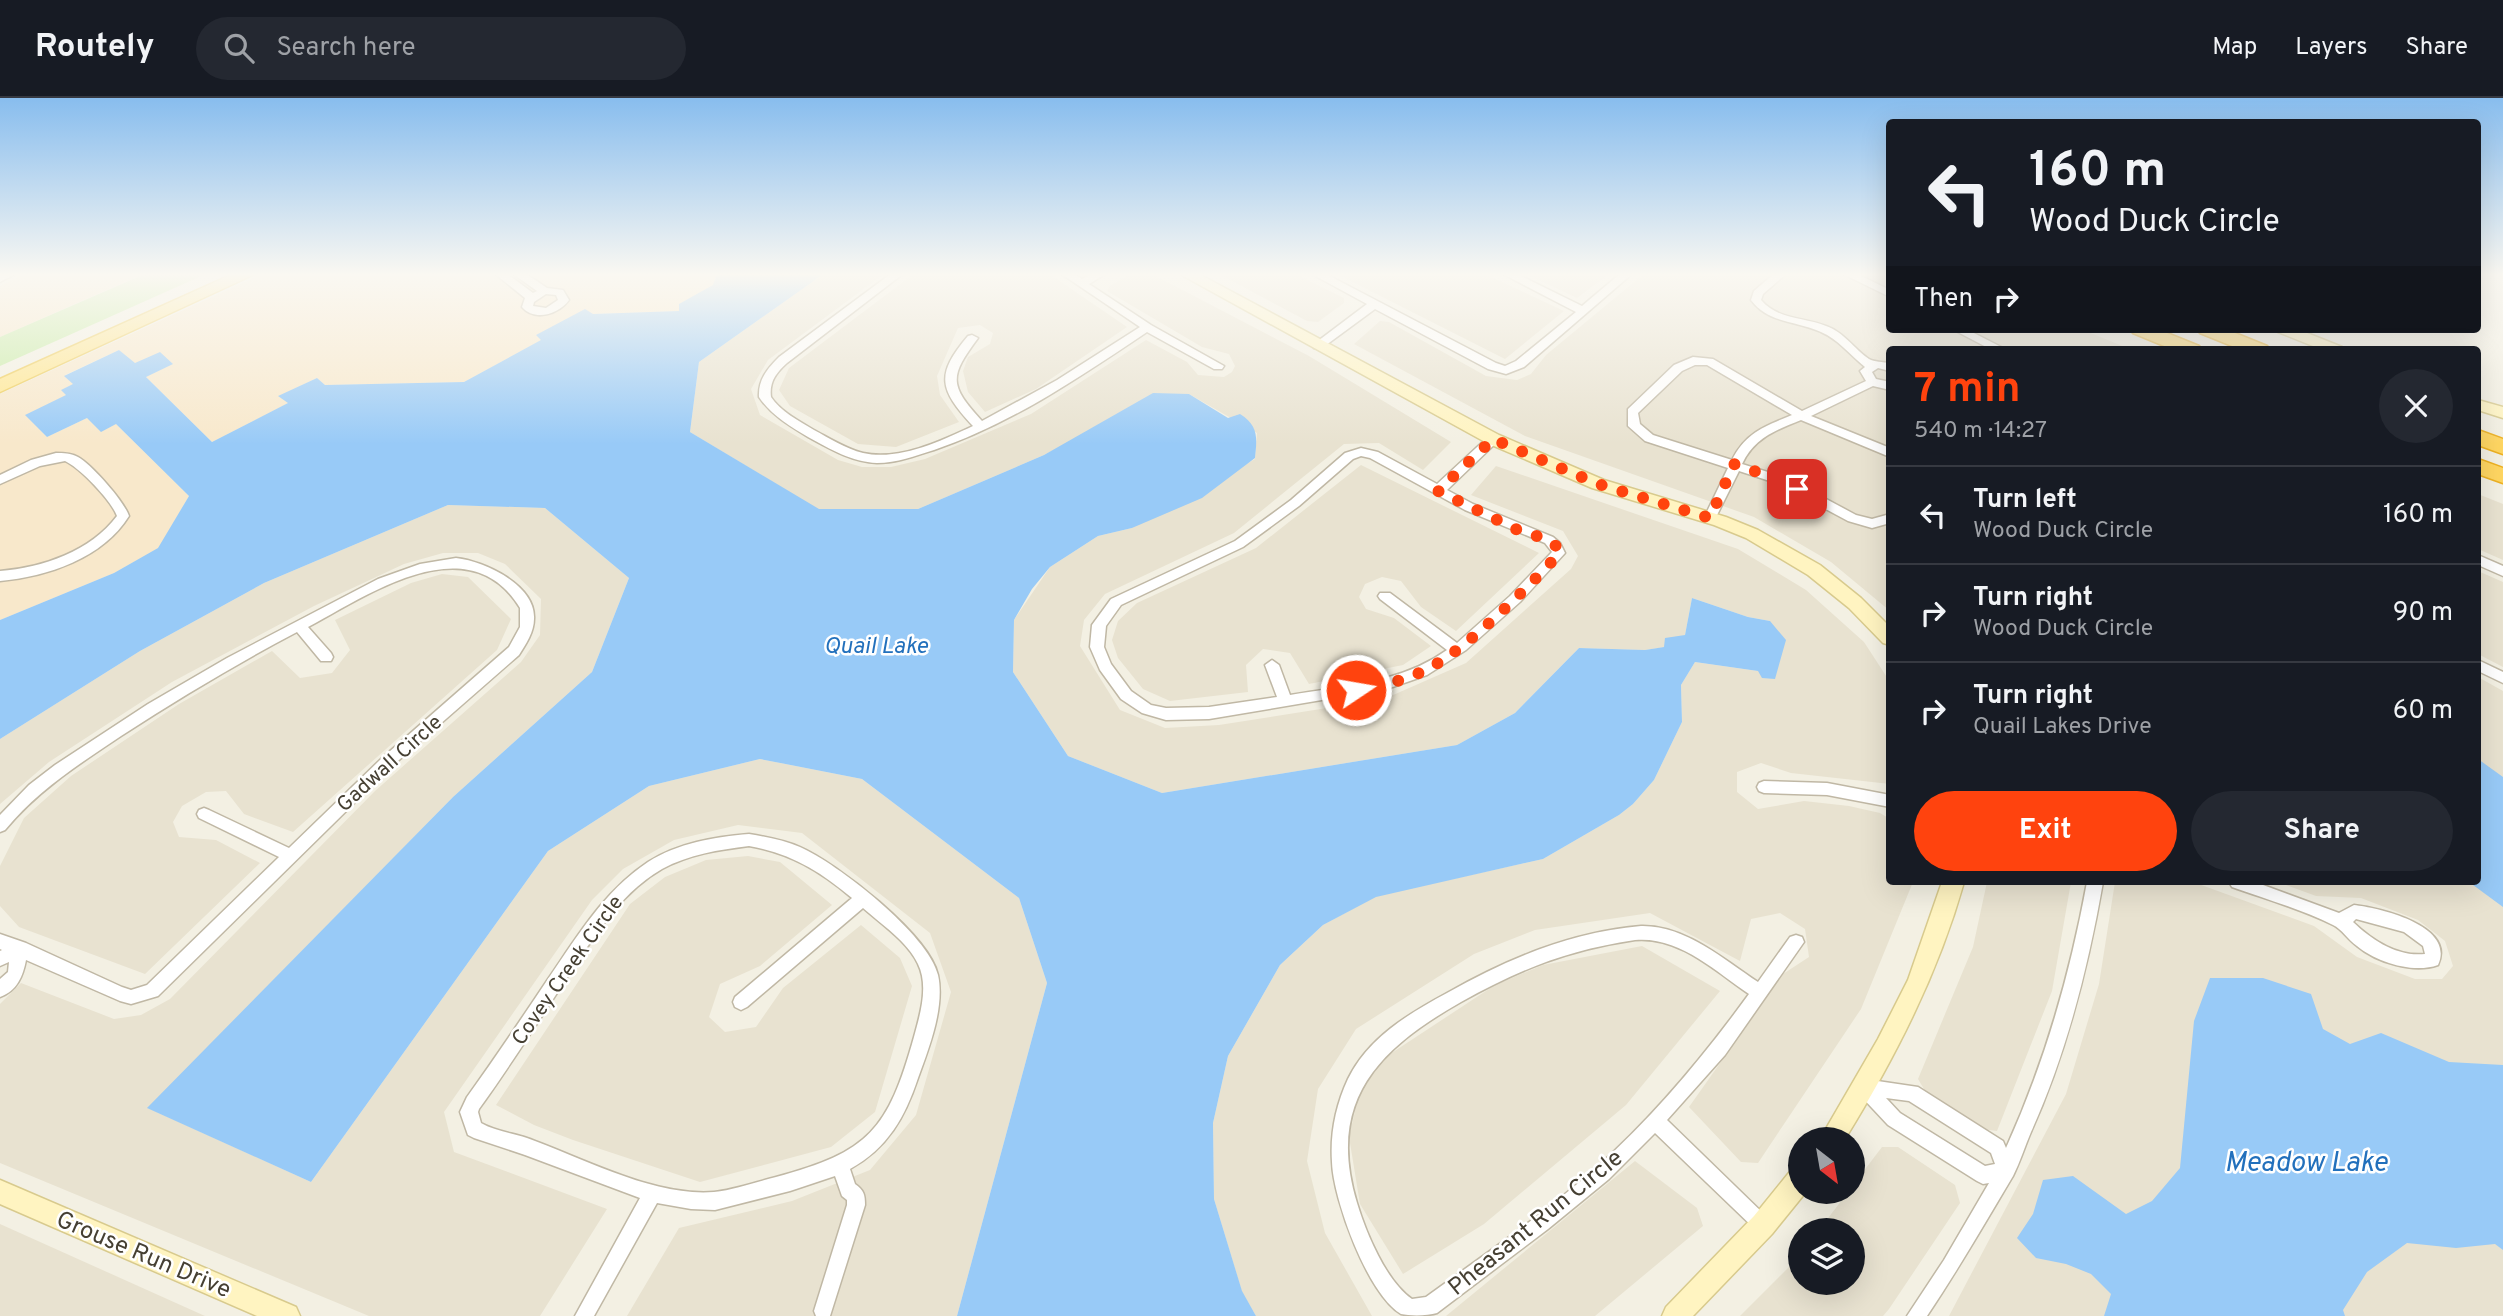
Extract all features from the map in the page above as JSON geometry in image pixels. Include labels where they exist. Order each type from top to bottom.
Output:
[{"type":"highway","points":[[2150,333],[2182,346]]},
{"type":"highway","points":[[2217,333],[2250,346]]},
{"type":"highway","points":[[2481,438],[2503,447]]},
{"type":"highway","points":[[2481,467],[2503,477]]},
{"type":"main road","points":[[0,372],[94,330]]},
{"type":"main road","points":[[0,386],[124,330]]},
{"type":"main road","points":[[1289,330],[1493,439],[1598,484],[1710,518],[1752,534],[1814,570],[1855,603],[1886,634]]},
{"type":"main road","points":[[2293,333],[2327,346]]},
{"type":"main road","points":[[2481,406],[2503,413]]},
{"type":"main road","points":[[1839,1127],[1906,1010],[1933,947],[1952,885]]},
{"type":"main road","name":"Grouse Run Drive","points":[[0,1192],[287,1316]]},
{"type":"main road","points":[[1675,1316],[1763,1225],[1788,1194]]},
{"type":"street","points":[[824,330],[777,366],[767,380],[767,401],[776,411],[845,451],[873,458],[908,454],[1027,405],[1143,330]]},
{"type":"street","points":[[1152,330],[1217,366]]},
{"type":"street","points":[[1318,346],[1340,330]]},
{"type":"street","points":[[1423,330],[1492,366],[1506,370],[1520,365],[1560,330]]},
{"type":"street","points":[[1826,330],[1871,366],[1886,367]]},
{"type":"street","points":[[1965,333],[1993,346]]},
{"type":"street","points":[[972,338],[954,359],[950,378],[956,398],[979,425]]},
{"type":"street","points":[[1886,451],[1801,416],[1709,362],[1693,361],[1678,368],[1632,412],[1634,426],[1649,438],[1783,481],[1852,518],[1872,524],[1886,519]]},
{"type":"street","points":[[1871,366],[1866,371],[1872,382]]},
{"type":"street","points":[[1710,518],[1744,447],[1767,429],[1872,382],[1886,385]]},
{"type":"street","points":[[1438,491],[1493,439]]},
{"type":"street","points":[[1353,454],[1374,455],[1438,491],[1518,530],[1549,540],[1559,551],[1483,628],[1432,667],[1400,680],[1372,687],[1189,715],[1166,714],[1147,709],[1126,695],[1105,666],[1097,647],[1099,625],[1108,609],[1126,595],[1221,553],[1252,536],[1353,454]]},
{"type":"street","points":[[0,480],[35,464],[66,457],[74,460],[119,507],[123,516],[112,531],[60,562],[25,575],[0,576]]},
{"type":"street","points":[[2481,561],[2503,571]]},
{"type":"street","name":"Gadwall Circle","points":[[0,826],[30,793],[63,767],[185,688],[299,626],[419,569],[458,563],[477,565],[493,574],[521,599],[528,618],[521,642],[508,656],[386,763],[161,983],[142,995],[131,997],[0,941]]},
{"type":"street","points":[[1385,596],[1455,649]]},
{"type":"street","points":[[299,626],[326,657]]},
{"type":"street","points":[[1272,665],[1286,701]]},
{"type":"street","points":[[2481,667],[2503,678]]},
{"type":"street","points":[[1764,787],[1826,789],[1886,800]]},
{"type":"street","points":[[204,814],[289,855]]},
{"type":"street","name":"Covey Creek Circle","points":[[732,841],[766,841],[795,849],[817,861],[919,950],[929,969],[932,994],[928,1015],[895,1115],[878,1139],[857,1156],[840,1164],[715,1201],[677,1200],[521,1144],[480,1133],[470,1124],[469,1112],[472,1103],[597,919],[624,888],[659,863],[692,849],[732,841]]},
{"type":"street","points":[[1916,1316],[1968,1238],[2006,1170],[2054,1058],[2072,1001],[2087,939],[2095,885]]},
{"type":"street","points":[[2245,885],[2341,921],[2349,932],[2373,948],[2414,962],[2432,960],[2435,953],[2432,945],[2417,931],[2363,913],[2354,912],[2341,921]]},
{"type":"street","points":[[741,1002],[862,899]]},
{"type":"street","name":"Pheasant Run Circle","points":[[1759,992],[1674,938],[1652,932],[1531,957],[1494,974],[1404,1028],[1379,1049],[1353,1086],[1343,1113],[1339,1171],[1354,1226],[1393,1296],[1410,1309],[1430,1306],[1542,1223],[1603,1173],[1655,1121],[1719,1049],[1796,942]]},
{"type":"street","points":[[0,960],[20,948]]},
{"type":"street","points":[[0,990],[15,975],[20,948]]},
{"type":"street","points":[[1864,1087],[1894,1119],[1983,1175],[2006,1170]]},
{"type":"street","points":[[1864,1087],[1912,1093],[1997,1147],[2006,1170]]},
{"type":"street","points":[[1655,1121],[1763,1225]]},
{"type":"street","points":[[822,1311],[856,1205],[856,1195],[848,1190],[840,1164]]},
{"type":"street","points":[[584,1316],[653,1192]]},
{"type":"shaded area","points":[[0,330],[16,330],[0,337]]},
{"type":"shaded area","points":[[141,330],[550,330],[536,335],[542,340],[464,382],[325,385],[317,378],[279,396],[289,403],[212,442],[119,350],[65,375],[74,384],[62,390],[67,395],[26,415],[47,437],[87,418],[116,424],[189,496],[159,548],[114,573],[0,620],[0,394]]},
{"type":"shaded area","points":[[745,330],[809,330],[768,360],[751,389],[760,415],[838,460],[862,467],[891,467],[925,459],[1031,414],[1146,340],[1187,362],[1198,375],[1224,377],[1232,372],[1235,366],[1229,354],[1202,347],[1173,330],[1259,330],[1309,356],[1451,442],[1423,470],[1379,443],[1344,444],[1234,533],[1105,594],[1084,620],[1080,646],[1120,710],[1165,728],[1219,725],[1384,699],[1466,663],[1571,569],[1578,556],[1563,531],[1471,495],[1496,466],[1738,549],[1806,590],[1864,642],[1886,676],[1886,784],[1791,773],[1761,763],[1737,772],[1737,792],[1758,809],[1804,801],[1849,806],[1886,817],[1886,885],[1912,885],[1861,1009],[1758,1163],[1741,1162],[1689,1107],[1783,974],[1809,957],[1805,929],[1780,913],[1751,919],[1740,961],[1650,913],[1535,930],[1474,954],[1356,1029],[1318,1089],[1307,1161],[1325,1233],[1372,1316],[1256,1316],[1242,1292],[1214,1199],[1213,1123],[1228,1056],[1280,965],[1323,925],[1376,896],[1543,859],[1619,815],[1633,804],[1654,780],[1682,722],[1681,685],[1695,662],[1758,671],[1770,621],[1748,617],[1692,598],[1685,635],[1665,647],[1645,650],[1579,648],[1515,713],[1457,745],[1162,793],[1068,756],[1013,672],[1014,620],[1050,567],[1098,536],[1132,528],[1255,459],[1257,433],[1189,394],[1085,434],[1044,455],[918,509],[819,510],[690,432],[699,362]]},
{"type":"shaded area","points":[[840,330],[957,330],[937,376],[940,395],[959,422],[896,447],[858,444],[790,406],[779,390],[789,368]]},
{"type":"shaded area","points":[[988,330],[1123,330],[1036,389],[985,412],[968,392],[963,371],[968,357],[990,344],[993,333]]},
{"type":"shaded area","points":[[1370,330],[1403,330],[1486,376],[1517,380],[1531,374],[1546,355],[1576,330],[2091,333],[2122,346],[1886,346],[1886,608],[1831,562],[1754,517],[1525,436],[1354,344]]},
{"type":"shaded area","points":[[1447,330],[1541,330],[1505,359]]},
{"type":"shaded area","points":[[1361,465],[1539,553],[1456,631],[1421,607],[1401,581],[1382,577],[1365,584],[1359,597],[1366,609],[1394,618],[1431,646],[1403,665],[1309,684],[1290,653],[1263,649],[1246,665],[1248,692],[1170,701],[1143,689],[1118,658],[1112,640],[1118,621],[1137,603],[1256,548]]},
{"type":"shaded area","points":[[2481,495],[2503,504],[2503,560],[2481,550]]},
{"type":"shaded area","points":[[448,505],[545,508],[629,578],[592,672],[453,797],[148,1108],[311,1182],[548,851],[649,786],[760,759],[862,779],[1019,898],[1047,983],[957,1316],[627,1316],[679,1228],[792,1201],[870,1170],[916,1115],[951,992],[930,933],[802,833],[738,825],[674,840],[623,869],[592,900],[444,1112],[454,1152],[607,1209],[540,1316],[369,1316],[0,1163],[0,1004],[21,983],[114,1019],[141,1015],[170,999],[375,791],[521,662],[540,635],[541,599],[505,564],[478,553],[443,553],[404,564],[314,606],[172,682],[49,762],[0,804],[0,739],[140,651],[264,583]]},
{"type":"shaded area","points":[[2481,572],[2503,582],[2503,667],[2481,656]]},
{"type":"shaded area","points":[[442,574],[468,577],[511,619],[497,650],[293,832],[244,814],[226,791],[206,792],[182,806],[173,822],[179,837],[216,840],[260,863],[145,974],[19,927],[0,906],[0,866],[24,818],[71,776],[179,704],[272,651],[300,678],[332,673],[350,650],[335,620],[411,583]]},
{"type":"shaded area","points":[[2481,679],[2503,691],[2503,1316],[1949,1316],[2066,1094],[2099,984],[2115,885],[2201,885],[2314,926],[2357,957],[2415,979],[2442,979],[2453,966],[2445,941],[2418,920],[2361,898],[2316,896],[2286,885],[2481,885]]},
{"type":"shaded area","points":[[748,856],[780,862],[832,905],[760,966],[720,984],[709,1017],[725,1032],[756,1027],[783,988],[861,925],[900,958],[912,986],[875,1112],[831,1147],[700,1182],[573,1140],[534,1125],[496,1105],[630,904],[665,877],[706,860]]},
{"type":"shaded area","points":[[1986,885],[2070,885],[2052,991],[1997,1131],[1981,1129],[1927,1094],[1918,1079],[1973,947]]},
{"type":"shaded area","points":[[1642,946],[1720,991],[1626,1105],[1484,1224],[1403,1274],[1360,1204],[1349,1137],[1359,1094],[1384,1058],[1495,985],[1543,965]]},
{"type":"shaded area","points":[[1882,1147],[1898,1147],[1955,1185],[1960,1203],[1889,1309],[1883,1316],[1740,1316],[1788,1268],[1788,1295],[1865,1295],[1865,1218],[1828,1218],[1839,1204],[1866,1204],[1866,1168]]},
{"type":"shaded area","points":[[1635,1161],[1697,1208],[1703,1226],[1595,1316],[1446,1316]]},
{"type":"shaded area","points":[[0,1224],[205,1316],[0,1316]]},
{"type":"green space","points":[[16,330],[81,330],[0,366],[0,337]]},
{"type":"water","name":"Quail Lake","points":[[546,330],[745,330],[699,362],[690,432],[819,509],[918,509],[1044,455],[1153,393],[1189,394],[1228,418],[1240,414],[1254,428],[1255,458],[1202,498],[1132,528],[1098,536],[1050,567],[1032,589],[1014,620],[1013,672],[1068,756],[1162,793],[1457,745],[1515,713],[1579,648],[1645,650],[1664,647],[1665,638],[1685,635],[1692,598],[1748,617],[1770,621],[1786,640],[1775,679],[1762,678],[1758,671],[1695,662],[1681,685],[1682,722],[1654,780],[1633,804],[1619,815],[1543,859],[1376,897],[1323,925],[1280,965],[1228,1056],[1213,1123],[1214,1199],[1242,1291],[1256,1316],[957,1316],[1047,983],[1019,898],[862,779],[760,759],[649,786],[548,851],[311,1182],[147,1108],[453,797],[592,672],[629,578],[545,508],[448,505],[264,583],[140,651],[0,739],[0,620],[114,573],[158,548],[189,496],[116,424],[101,432],[87,418],[47,437],[25,415],[66,395],[61,390],[73,384],[64,376],[119,350],[135,363],[160,352],[173,364],[146,377],[212,442],[288,403],[278,396],[317,378],[325,385],[464,382],[541,340],[536,335]]},
{"type":"water","points":[[2481,761],[2503,777],[2503,907],[2473,885],[2481,885]]},
{"type":"water","name":"Meadow Lake","points":[[2210,978],[2263,978],[2311,994],[2323,1029],[2350,1044],[2381,1033],[2449,1062],[2503,1065],[2503,1250],[2495,1244],[2456,1248],[2407,1243],[2367,1272],[2343,1310],[2345,1316],[2104,1316],[2111,1294],[2091,1274],[2066,1264],[2036,1258],[2017,1238],[2033,1214],[2043,1180],[2073,1176],[2126,1214],[2152,1201],[2180,1168],[2194,1021]]},
{"type":"route","points":[[1356,690],[1400,680],[1432,667],[1483,628],[1559,554],[1556,546],[1549,540],[1518,530],[1438,491],[1493,439],[1598,484],[1710,518],[1734,464],[1783,481],[1797,489]]}]
